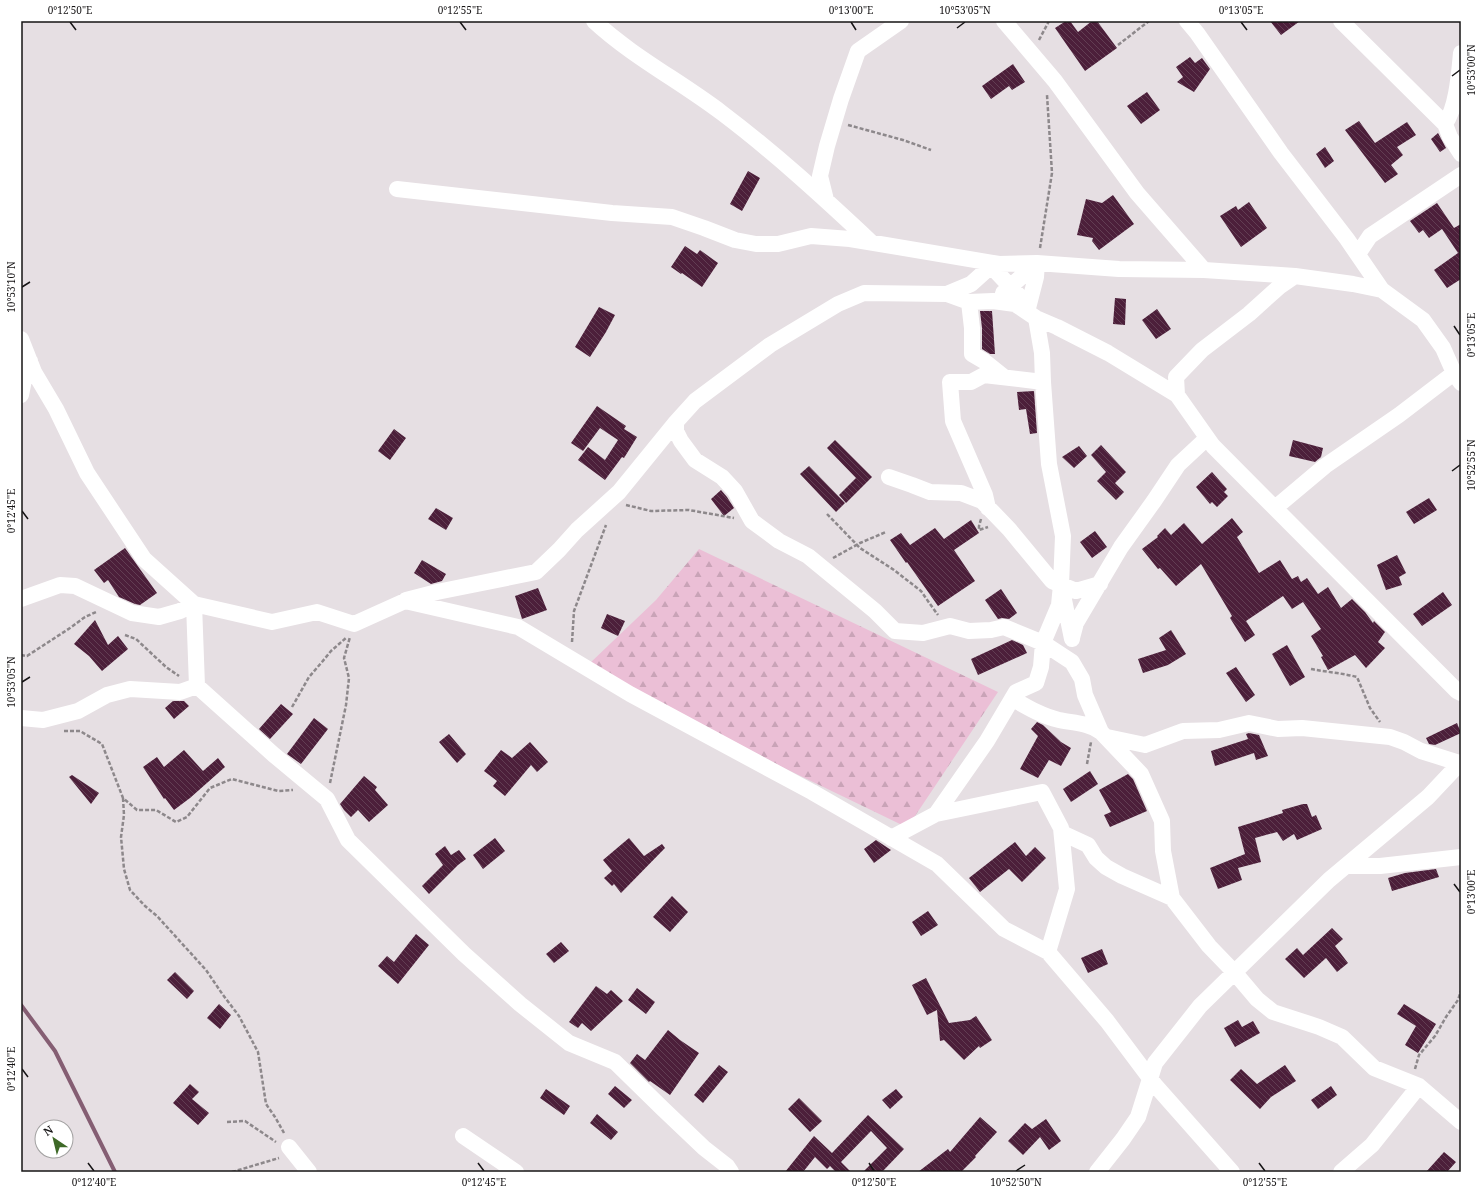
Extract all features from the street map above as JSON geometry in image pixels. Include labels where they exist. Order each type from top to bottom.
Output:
[{"type":"street","points":[[594,21],[613,39],[722,113],[800,176],[872,243]]},
{"type":"street","points":[[826,200],[820,176],[840,99],[858,51],[901,21]]},
{"type":"street","points":[[1004,21],[1055,81],[1137,193],[1204,270]]},
{"type":"street","points":[[1187,21],[1281,153],[1358,254],[1382,290],[1423,320],[1443,348],[1457,378],[1399,415],[1325,466],[1275,508]]},
{"type":"street","points":[[1341,21],[1445,124],[1450,137],[1461,154]]},
{"type":"street","points":[[1445,124],[1449,118],[1457,88],[1461,53]]},
{"type":"street","points":[[1343,234],[1356,239],[1370,236],[1461,175]]},
{"type":"street","points":[[397,189],[612,213],[672,217],[735,240],[756,244],[778,244],[811,236],[850,239],[995,265],[1037,262],[1119,269],[1204,270],[1295,276],[1353,284],[1382,290]]},
{"type":"street","points":[[1358,254],[1370,236]]},
{"type":"street","points":[[993,301],[1037,262]]},
{"type":"street","points":[[1032,315],[1037,262]]},
{"type":"street","points":[[936,814],[987,741],[1016,692],[1036,683],[1041,667],[1043,643],[1058,605],[1062,585],[1063,536],[1049,464],[1042,353],[1032,315],[1022,299],[1010,286],[995,265]]},
{"type":"street","points":[[947,294],[971,284],[995,265]]},
{"type":"street","points":[[1177,395],[1176,377],[1202,350],[1249,314],[1279,287],[1295,276]]},
{"type":"street","points":[[21,339],[34,372],[56,409],[87,473],[144,559],[194,604],[272,622],[317,612],[354,624],[405,601],[437,592],[536,572],[577,530],[619,492],[637,472],[694,400],[770,345],[838,304],[864,293],[947,294],[968,302],[993,301],[1015,304],[1032,315],[1057,326],[1108,353],[1177,395],[1213,446],[1452,686],[1461,693]]},
{"type":"street","points":[[968,302],[972,328],[972,354],[984,361],[1004,378]]},
{"type":"street","points":[[21,395],[30,361]]},
{"type":"street","points":[[988,508],[976,473],[953,422],[950,382],[971,382],[984,375],[1043,382]]},
{"type":"street","points":[[676,422],[676,431],[680,441],[695,460],[722,477],[734,491],[752,521],[779,541],[808,556],[875,611],[895,631],[923,633],[950,626],[969,631],[991,630],[1004,627],[1043,643],[1072,662],[1082,679],[1085,695],[1100,732],[1141,774],[1162,821],[1162,851],[1172,898],[1209,946],[1257,999],[1273,1012],[1320,1027],[1342,1037],[1374,1068],[1416,1084],[1461,1122]]},
{"type":"street","points":[[1072,639],[1076,623],[1121,547],[1178,464],[1207,438]]},
{"type":"street","points":[[889,477],[930,492],[961,493],[982,501],[1009,529],[1052,581],[1076,591],[1099,585]]},
{"type":"street","points":[[1062,585],[1072,639],[1072,662]]},
{"type":"street","points":[[1052,623],[1066,610],[1099,585]]},
{"type":"street","points":[[21,599],[60,586],[75,586],[132,613],[159,617],[180,611],[194,604]]},
{"type":"street","points":[[405,601],[518,627],[630,694],[812,792],[937,864],[1004,929],[1048,952],[1106,1021],[1155,1086],[1232,1172]]},
{"type":"street","points":[[194,604],[197,686],[274,755],[327,799],[348,840],[464,954],[520,1004],[569,1043],[615,1062],[731,1172]]},
{"type":"street","points":[[21,718],[43,720],[78,711],[107,695],[130,689],[180,692],[197,686]]},
{"type":"street","points":[[1013,699],[1045,715],[1145,745],[1183,731],[1219,730],[1249,723],[1278,729],[1302,728],[1390,737],[1404,742],[1421,751],[1460,763],[1428,797],[1329,880],[1200,1006],[1155,1063],[1138,1116],[1123,1139],[1097,1172]]},
{"type":"street","points":[[891,838],[936,814],[1042,792],[1061,828],[1067,889],[1048,952]]},
{"type":"street","points":[[1062,833],[1088,845],[1096,858],[1106,867],[1122,876],[1172,898]]},
{"type":"street","points":[[1346,866],[1386,865],[1461,857]]},
{"type":"street","points":[[1341,1172],[1372,1145],[1416,1084]]},
{"type":"street","points":[[463,1136],[516,1172]]},
{"type":"street","points":[[293,1152],[309,1172]]},
{"type":"path","points":[[1029,50],[1038,42],[1049,21]]},
{"type":"path","points":[[1118,45],[1149,21]]},
{"type":"path","points":[[1037,262],[1052,173],[1047,96],[1055,81]]},
{"type":"path","points":[[834,120],[860,129],[903,140],[931,150]]},
{"type":"path","points":[[570,658],[574,611],[606,523],[610,501],[651,511],[689,510],[752,521]]},
{"type":"path","points":[[827,514],[857,545],[922,591],[940,617],[950,626]]},
{"type":"path","points":[[808,556],[829,560],[886,532]]},
{"type":"path","points":[[21,655],[27,656],[85,617],[101,610]]},
{"type":"path","points":[[292,706],[309,677],[331,651],[352,632],[344,658],[348,678],[346,705],[327,799]]},
{"type":"path","points":[[125,635],[136,639],[177,676],[197,686]]},
{"type":"path","points":[[1311,669],[1328,672],[1342,672],[1357,677],[1370,708],[1380,723]]},
{"type":"path","points":[[49,718],[60,731],[80,731],[102,744],[123,798],[124,815],[121,837],[124,869],[130,890],[157,916],[206,970],[239,1016],[258,1052],[266,1104],[283,1131],[293,1152]]},
{"type":"path","points":[[1087,764],[1090,752],[1100,732]]},
{"type":"path","points":[[123,798],[137,810],[156,810],[176,822],[187,817],[210,788],[232,779],[278,791],[314,788]]},
{"type":"path","points":[[1416,1084],[1415,1068],[1419,1055],[1436,1036],[1446,1017],[1458,1000],[1461,991]]},
{"type":"path","points":[[227,1122],[245,1121],[293,1152]]},
{"type":"path","points":[[232,1172],[284,1157],[293,1152]]},
{"type":"green space","points":[[699,549],[998,692],[913,819],[902,825],[782,767],[589,664],[656,600]]},
{"type":"building","points":[[1066,21],[1070,21],[1078,32],[1092,21],[1097,21],[1117,48],[1085,71],[1055,28]]},
{"type":"building","points":[[1270,21],[1300,21],[1281,35]]},
{"type":"building","points":[[1190,57],[1195,63],[1202,58],[1210,69],[1194,92],[1177,82],[1183,77],[1176,67]]},
{"type":"building","points":[[1013,64],[1025,82],[1012,90],[1009,86],[991,99],[982,86]]},
{"type":"building","points":[[1147,92],[1160,110],[1141,124],[1127,106]]},
{"type":"building","points":[[1359,121],[1375,143],[1407,122],[1416,135],[1397,147],[1403,155],[1391,165],[1398,174],[1385,183],[1345,130]]},
{"type":"building","points":[[1438,133],[1446,148],[1440,152],[1431,139]]},
{"type":"building","points":[[1325,147],[1334,161],[1325,168],[1316,154]]},
{"type":"building","points":[[748,171],[760,178],[742,211],[730,204]]},
{"type":"building","points":[[1113,195],[1134,224],[1099,250],[1092,241],[1093,238],[1077,235],[1086,199],[1102,203]]},
{"type":"building","points":[[1249,202],[1267,228],[1241,247],[1220,216],[1236,206],[1238,210]]},
{"type":"building","points":[[1437,203],[1454,228],[1461,224],[1461,279],[1447,288],[1434,270],[1458,253],[1442,229],[1429,238],[1423,230],[1419,233],[1410,221]]},
{"type":"building","points":[[685,246],[697,254],[700,250],[718,263],[702,287],[671,267]]},
{"type":"building","points":[[1115,298],[1126,299],[1125,325],[1113,324]]},
{"type":"building","points":[[599,307],[615,315],[590,357],[575,347]]},
{"type":"building","points":[[1157,309],[1171,329],[1156,339],[1142,320]]},
{"type":"building","points":[[980,311],[992,311],[995,354],[990,354],[982,349]]},
{"type":"building","points":[[1034,391],[1037,433],[1030,434],[1026,409],[1019,410],[1017,392]]},
{"type":"building","points":[[597,406],[626,426],[624,429],[637,437],[624,458],[622,457],[605,480],[578,460],[588,447],[605,460],[618,440],[600,428],[583,451],[571,443]]},
{"type":"building","points":[[394,429],[406,438],[390,460],[378,451]]},
{"type":"building","points":[[835,440],[872,477],[846,503],[839,495],[856,478],[827,448]]},
{"type":"building","points":[[1293,440],[1323,448],[1321,457],[1315,462],[1289,456]]},
{"type":"building","points":[[1101,445],[1126,472],[1115,483],[1124,492],[1116,500],[1097,481],[1106,472],[1091,455]]},
{"type":"building","points":[[1079,446],[1087,456],[1074,468],[1062,457]]},
{"type":"building","points":[[809,466],[845,503],[836,512],[800,474]]},
{"type":"building","points":[[1212,472],[1227,489],[1224,492],[1228,496],[1217,507],[1212,502],[1210,504],[1196,487]]},
{"type":"building","points":[[721,490],[734,508],[724,516],[711,499]]},
{"type":"building","points":[[1429,498],[1437,510],[1414,524],[1406,512]]},
{"type":"building","points":[[436,508],[453,518],[446,530],[428,519]]},
{"type":"building","points":[[1232,518],[1243,532],[1237,537],[1259,573],[1280,560],[1292,579],[1298,576],[1301,582],[1307,578],[1318,594],[1328,587],[1341,608],[1352,599],[1365,612],[1373,623],[1374,621],[1385,632],[1378,642],[1385,648],[1366,668],[1355,655],[1328,670],[1321,657],[1323,656],[1311,636],[1321,629],[1303,602],[1292,609],[1283,596],[1246,621],[1255,635],[1245,642],[1230,618],[1232,616],[1201,564],[1176,586],[1160,568],[1158,569],[1142,549],[1158,537],[1157,536],[1165,528],[1171,535],[1184,523],[1202,544]]},
{"type":"building","points":[[971,520],[979,533],[954,550],[975,581],[938,606],[890,540],[901,533],[910,545],[935,528],[944,539]]},
{"type":"building","points":[[1095,531],[1107,547],[1092,558],[1080,542]]},
{"type":"building","points":[[125,548],[157,593],[140,605],[119,597],[108,580],[104,583],[94,570]]},
{"type":"building","points":[[1397,555],[1406,573],[1399,577],[1402,585],[1386,590],[1377,565]]},
{"type":"building","points":[[422,560],[446,574],[442,581],[431,584],[414,573]]},
{"type":"building","points":[[538,588],[547,610],[522,619],[515,596]]},
{"type":"building","points":[[1001,589],[1017,613],[1009,619],[998,619],[985,600]]},
{"type":"building","points":[[1443,592],[1452,605],[1422,626],[1413,614]]},
{"type":"building","points":[[607,614],[625,621],[618,636],[601,628]]},
{"type":"building","points":[[95,620],[108,645],[118,636],[128,649],[102,671],[89,656],[74,644]]},
{"type":"building","points":[[1171,630],[1186,654],[1168,665],[1143,673],[1138,659],[1166,650],[1159,638]]},
{"type":"building","points":[[1012,640],[1023,645],[1027,653],[978,675],[971,659]]},
{"type":"building","points":[[1287,645],[1305,677],[1290,686],[1272,654]]},
{"type":"building","points":[[1236,667],[1255,695],[1246,702],[1226,673]]},
{"type":"building","points":[[173,701],[184,701],[189,706],[174,719],[165,708]]},
{"type":"building","points":[[281,704],[293,714],[270,739],[259,729]]},
{"type":"building","points":[[314,718],[328,729],[301,764],[287,754]]},
{"type":"building","points":[[1037,722],[1043,725],[1061,742],[1071,748],[1061,766],[1049,760],[1038,778],[1020,769],[1038,736],[1031,729]]},
{"type":"building","points":[[1457,723],[1461,733],[1435,745],[1429,744],[1426,738]]},
{"type":"building","points":[[1249,733],[1259,735],[1268,756],[1256,760],[1254,753],[1215,766],[1211,751],[1248,739],[1246,734]]},
{"type":"building","points":[[449,734],[466,754],[457,763],[439,742]]},
{"type":"building","points":[[530,742],[548,762],[537,772],[531,765],[505,796],[493,786],[497,781],[484,771],[501,750],[512,758]]},
{"type":"building","points":[[184,750],[203,771],[218,758],[225,767],[174,810],[165,798],[164,799],[143,767],[157,757],[164,767]]},
{"type":"building","points":[[1090,771],[1098,784],[1071,802],[1063,789]]},
{"type":"building","points":[[1128,774],[1133,779],[1147,811],[1110,827],[1104,815],[1111,812],[1099,790]]},
{"type":"building","points":[[72,775],[99,793],[91,804],[69,777]]},
{"type":"building","points":[[364,776],[377,787],[375,790],[388,805],[369,822],[358,810],[351,817],[340,804]]},
{"type":"building","points":[[1307,804],[1312,817],[1316,815],[1322,829],[1297,840],[1294,834],[1283,841],[1277,832],[1255,838],[1261,862],[1238,868],[1242,880],[1218,889],[1210,868],[1245,854],[1238,827],[1283,813],[1282,810]]},
{"type":"building","points":[[495,838],[505,851],[483,869],[473,855]]},
{"type":"building","points":[[629,838],[644,856],[662,844],[665,848],[621,893],[614,884],[612,886],[604,878],[612,871],[603,860]]},
{"type":"building","points":[[876,840],[891,850],[874,863],[864,849]]},
{"type":"building","points":[[1015,842],[1026,856],[1035,847],[1046,858],[1022,882],[1009,869],[980,892],[969,878]]},
{"type":"building","points":[[445,846],[451,855],[459,850],[466,859],[429,894],[422,886],[443,865],[435,854]]},
{"type":"building","points":[[1436,869],[1439,877],[1392,891],[1388,878],[1405,873]]},
{"type":"building","points":[[672,896],[688,912],[670,932],[653,917]]},
{"type":"building","points":[[928,911],[938,925],[921,936],[912,922]]},
{"type":"building","points":[[1332,928],[1343,939],[1335,946],[1348,963],[1337,972],[1326,958],[1304,978],[1285,959],[1297,948],[1303,955]]},
{"type":"building","points":[[416,934],[429,945],[398,984],[378,966],[387,956],[394,962]]},
{"type":"building","points":[[561,942],[569,951],[554,963],[546,954]]},
{"type":"building","points":[[1102,949],[1108,964],[1088,973],[1081,958]]},
{"type":"building","points":[[175,972],[194,991],[187,999],[167,980]]},
{"type":"building","points":[[926,978],[949,1023],[970,1020],[976,1016],[992,1040],[980,1048],[979,1046],[964,1060],[944,1040],[940,1041],[937,1010],[927,1015],[912,985]]},
{"type":"building","points":[[596,986],[607,994],[611,990],[623,1001],[591,1031],[582,1023],[578,1028],[569,1022]]},
{"type":"building","points":[[637,988],[655,1002],[646,1014],[628,1000]]},
{"type":"building","points":[[219,1004],[231,1015],[220,1029],[207,1018]]},
{"type":"building","points":[[1404,1004],[1436,1024],[1418,1053],[1405,1045],[1416,1026],[1397,1014]]},
{"type":"building","points":[[1238,1020],[1242,1027],[1253,1021],[1260,1033],[1235,1047],[1224,1028]]},
{"type":"building","points":[[668,1030],[699,1053],[670,1095],[650,1081],[649,1082],[630,1063],[637,1054],[645,1060]]},
{"type":"building","points":[[719,1065],[728,1072],[703,1103],[694,1095]]},
{"type":"building","points":[[1285,1065],[1296,1081],[1271,1097],[1260,1109],[1230,1080],[1241,1069],[1257,1084]]},
{"type":"building","points":[[190,1084],[199,1092],[192,1099],[209,1113],[198,1125],[173,1103]]},
{"type":"building","points":[[615,1086],[632,1100],[624,1108],[608,1094]]},
{"type":"building","points":[[1331,1086],[1337,1095],[1318,1109],[1311,1100]]},
{"type":"building","points":[[546,1089],[570,1106],[564,1115],[540,1098]]},
{"type":"building","points":[[896,1089],[903,1097],[890,1109],[882,1100]]},
{"type":"building","points":[[799,1098],[822,1121],[810,1132],[788,1109]]},
{"type":"building","points":[[597,1114],[618,1132],[611,1140],[590,1123]]},
{"type":"building","points":[[868,1115],[904,1149],[882,1172],[863,1172],[887,1148],[871,1131],[841,1162],[851,1172],[836,1172],[830,1166],[827,1169],[815,1157],[803,1172],[785,1172],[814,1136],[832,1153]]},
{"type":"building","points":[[980,1117],[997,1132],[961,1172],[918,1172],[948,1149],[950,1152]]},
{"type":"building","points":[[1046,1119],[1061,1141],[1049,1150],[1040,1137],[1023,1155],[1008,1141],[1025,1123],[1032,1129]]},
{"type":"building","points":[[1444,1152],[1456,1162],[1447,1172],[1426,1172]]},
{"type":"waterway","points":[[21,1005],[55,1051],[115,1172]]}]
